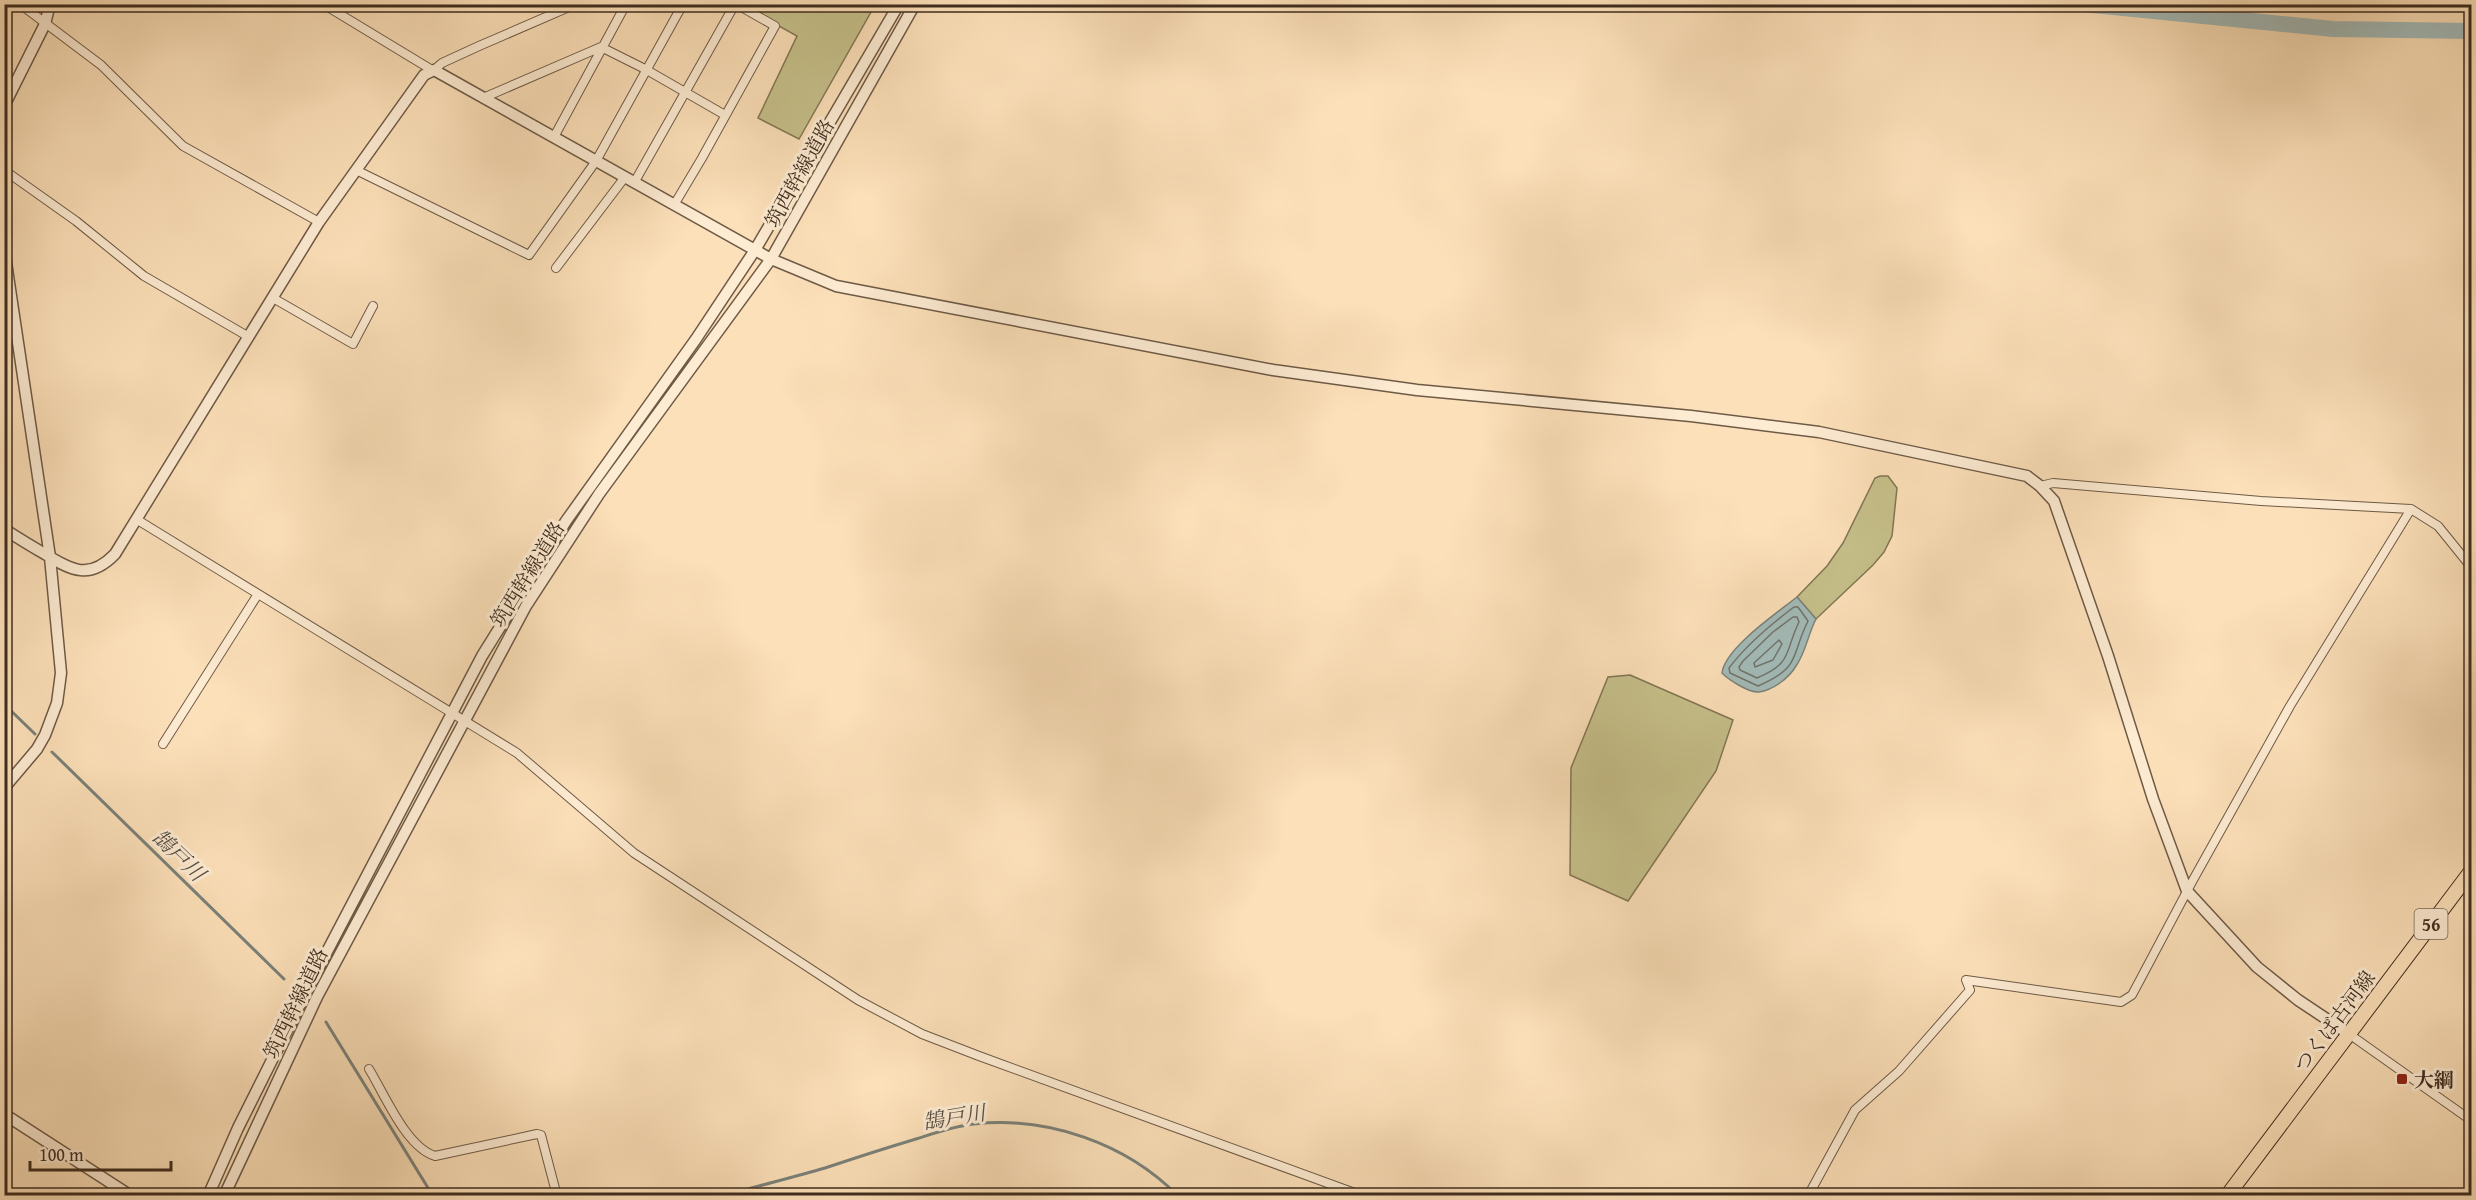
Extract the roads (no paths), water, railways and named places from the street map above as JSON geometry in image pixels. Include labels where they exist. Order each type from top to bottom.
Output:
[{"type":"main road","name":"つくば古河線","points":[[2226,1196],[2472,870]]},
{"type":"street","points":[[20,4],[101,65],[183,146],[319,222]]},
{"type":"street","points":[[4,106],[45,24],[51,4]]},
{"type":"street","points":[[323,4],[433,70],[771,259],[814,278],[863,293],[1211,359],[1417,390],[1691,416],[1819,432],[2027,476],[2054,501],[2108,656],[2153,799],[2187,891],[2257,967],[2298,1000],[2472,1121]]},
{"type":"street","points":[[4,529],[58,564],[78,571],[104,565],[115,554],[319,222],[424,75],[442,63],[576,4]]},
{"type":"street","points":[[554,137],[626,4]]},
{"type":"street","points":[[356,170],[529,255],[596,161],[683,4]]},
{"type":"street","points":[[556,268],[630,180],[736,4],[775,26],[674,205]]},
{"type":"street","name":"筑西幹線道路","points":[[208,1196],[238,1128],[309,986],[451,712],[504,617],[566,521],[696,339],[755,250],[899,4]]},
{"type":"street","name":"筑西幹線道路","points":[[224,1196],[317,997],[526,606],[599,494],[771,259],[915,4]]},
{"type":"street","points":[[483,98],[601,47],[645,69],[725,115]]},
{"type":"street","points":[[4,170],[76,221],[144,276],[249,337]]},
{"type":"street","points":[[4,249],[50,557],[61,683],[57,703],[45,735],[37,749],[4,788]]},
{"type":"street","points":[[273,298],[353,344],[373,306]]},
{"type":"street","points":[[2040,486],[2053,483],[2261,501],[2411,509],[2438,526],[2472,568]]},
{"type":"street","points":[[1821,1196],[1809,1194],[1855,1110],[1899,1071],[1970,990],[1966,980],[2121,1002],[2132,995],[2290,706],[2411,509]]},
{"type":"street","points":[[136,519],[526,760],[646,862],[878,1012],[922,1034],[979,1056],[1363,1196]]},
{"type":"street","points":[[164,744],[258,594]]},
{"type":"street","points":[[369,1069],[409,1135],[425,1153],[435,1156],[541,1135],[557,1196]]},
{"type":"street","points":[[4,1114],[131,1196]]},
{"type":"water","points":[[1797,597],[1816,619],[1802,655],[1789,675],[1775,686],[1755,692],[1734,682],[1722,673],[1725,663],[1742,642]]},
{"type":"waterway","points":[[2083,4],[2333,29],[2472,31]]},
{"type":"waterway","name":"鵠戸川","points":[[4,704],[35,734]]},
{"type":"waterway","name":"鵠戸川","points":[[52,752],[284,979]]},
{"type":"waterway","name":"鵠戸川","points":[[326,1022],[433,1196]]},
{"type":"waterway","name":"鵠戸川","points":[[723,1196],[825,1168],[952,1128],[1002,1123],[1029,1124],[1084,1137],[1134,1161],[1178,1196]]},
{"type":"place","name":"大綱","points":[[2402,1079]]}]
